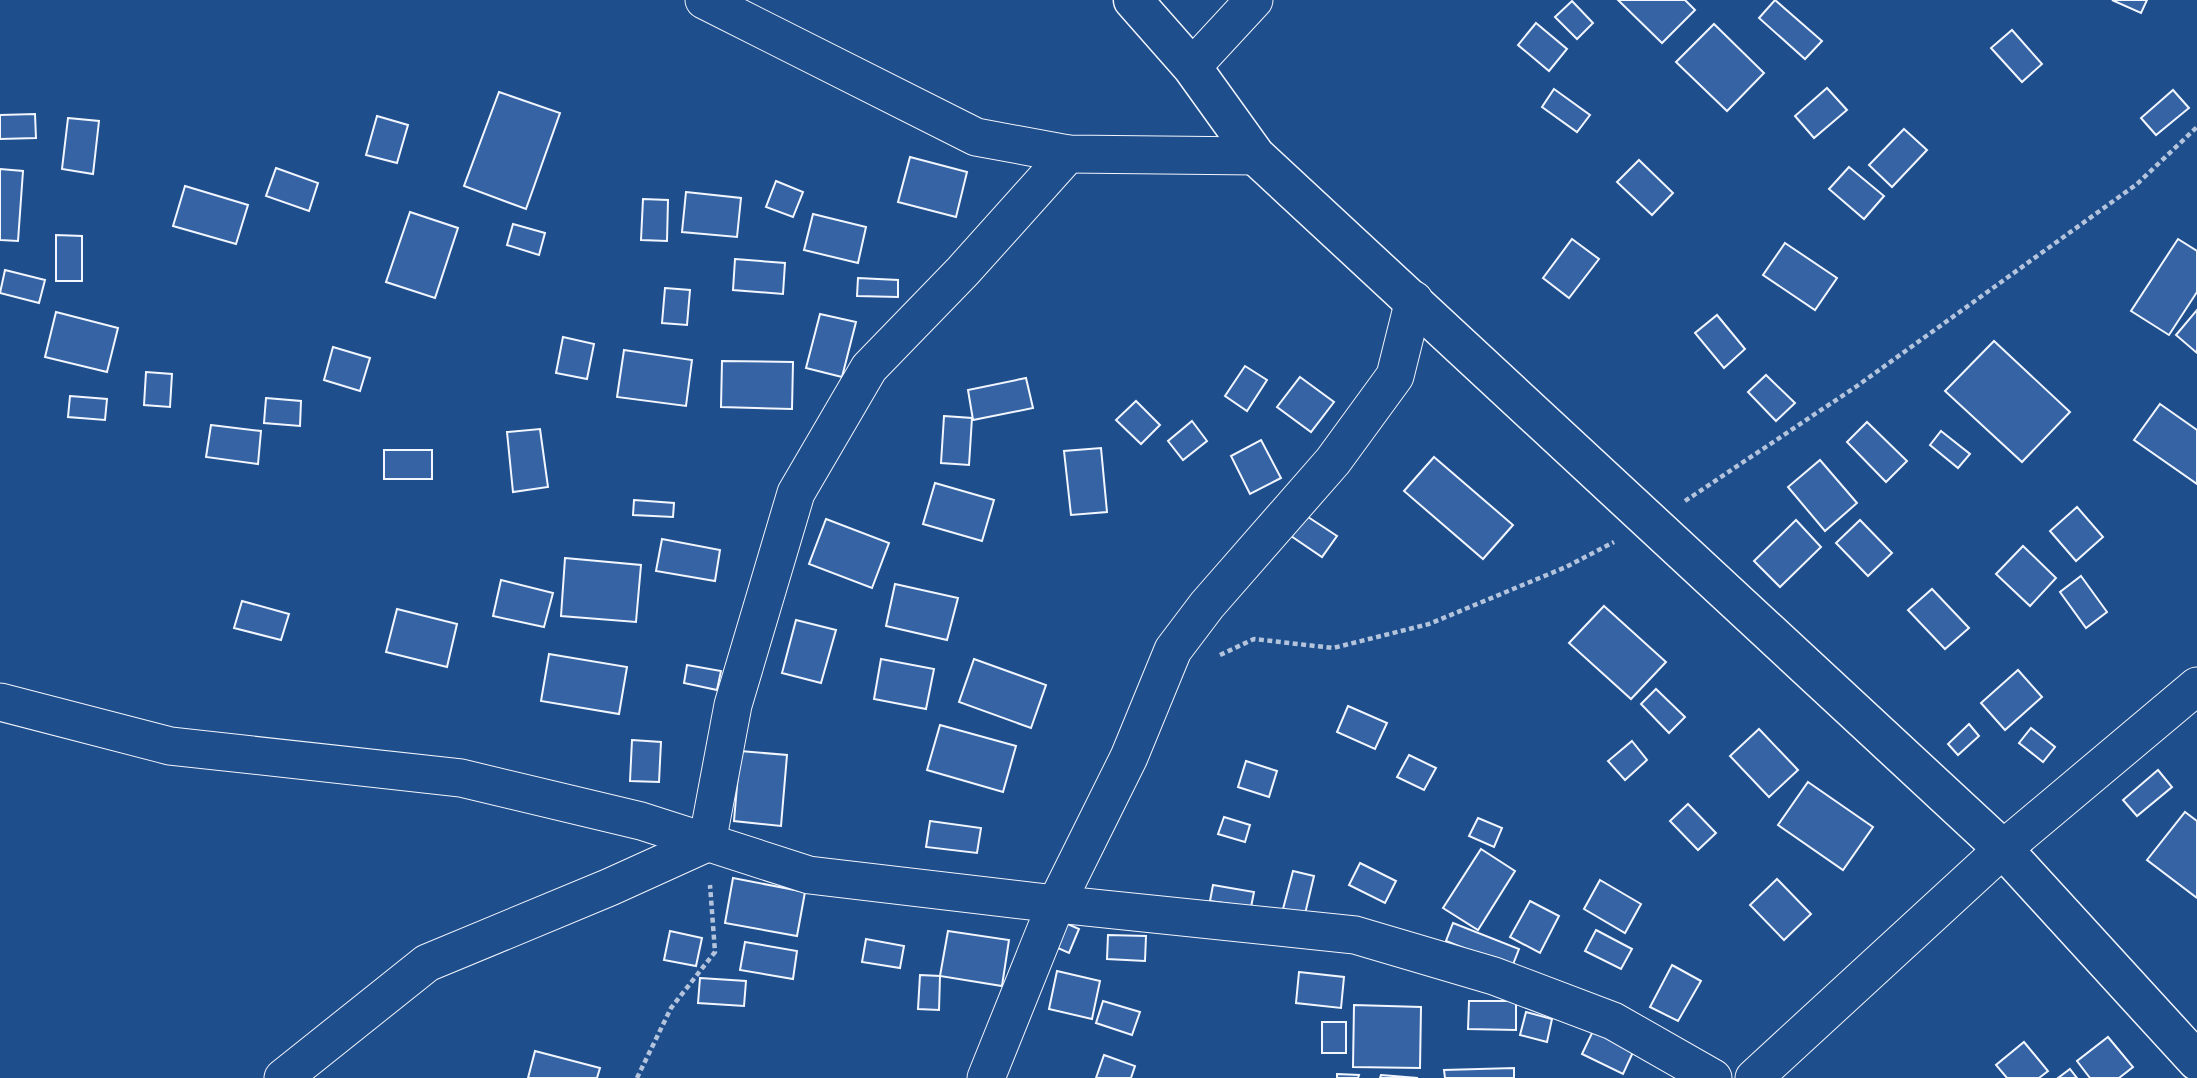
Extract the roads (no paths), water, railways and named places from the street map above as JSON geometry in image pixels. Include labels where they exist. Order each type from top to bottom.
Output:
[{"type":"main road","points":[[1133,0],[1192,67],[1256,156],[2003,849],[2197,1061]]},
{"type":"street","points":[[704,0],[976,137],[1069,154],[1256,156]]},
{"type":"street","points":[[1192,67],[1254,0]]},
{"type":"street","points":[[707,843],[733,705],[796,493],[869,368],[963,271],[1069,154]]},
{"type":"street","points":[[986,1078],[1056,904],[1129,757],[1173,650],[1207,605],[1333,461],[1395,376],[1413,300]]},
{"type":"street","points":[[1754,1078],[2003,849],[2197,686]]},
{"type":"street","points":[[0,702],[170,746],[461,778],[641,821],[808,875],[1354,935],[1494,976],[1613,1021],[1713,1078]]},
{"type":"street","points":[[283,1078],[427,963],[610,887],[707,843]]}]
